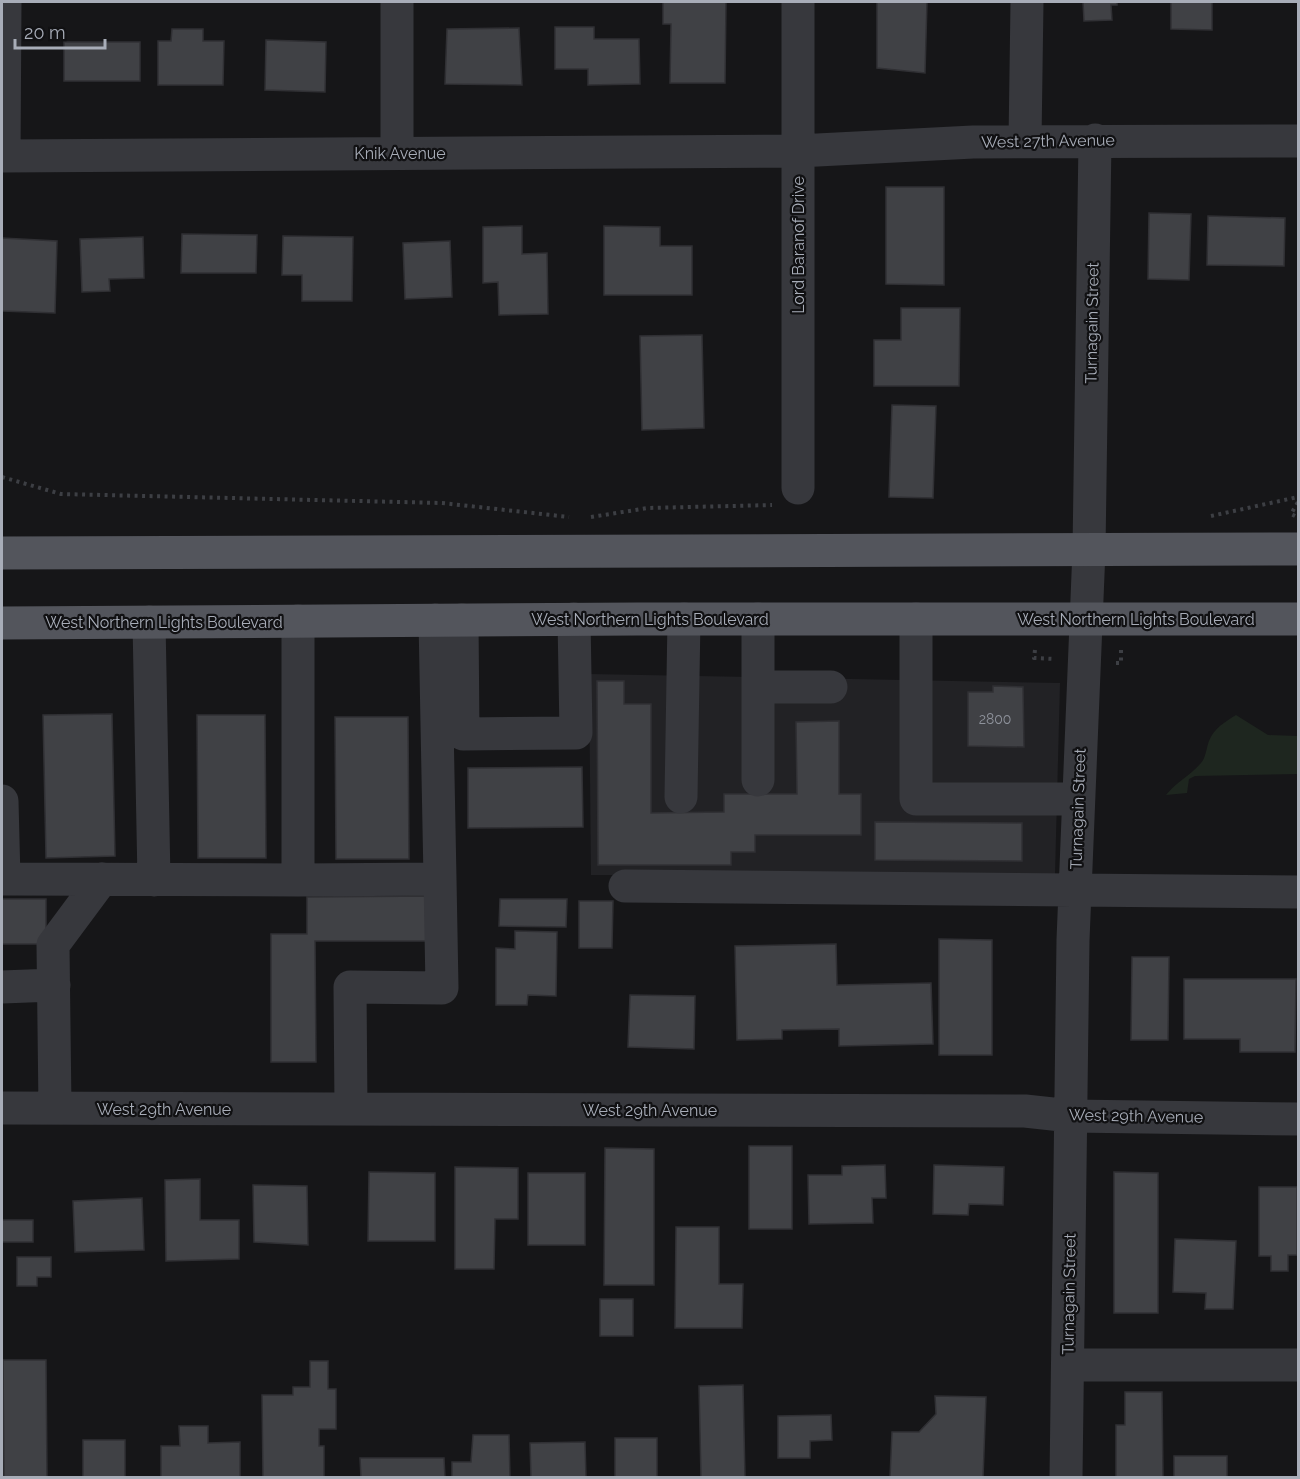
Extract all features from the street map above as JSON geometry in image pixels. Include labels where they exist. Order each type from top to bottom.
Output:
[{"type":"main road","points":[[2,553],[1299,549]]},
{"type":"main road","name":"West Northern Lights Boulevard","points":[[2,623],[574,619],[1299,619]]},
{"type":"street","points":[[3,156],[5,2]]},
{"type":"street","points":[[397,2],[397,153]]},
{"type":"street","name":"Lord Baranof Drive","points":[[790,497],[798,151],[798,2]]},
{"type":"street","points":[[1025,141],[1027,2]]},
{"type":"street","name":"Turnagain Street","points":[[1066,1478],[1075,891],[1089,550],[1095,140]]},
{"type":"street","name":"West 27th Avenue","points":[[798,151],[1025,141],[1299,141]]},
{"type":"street","name":"Knik Avenue","points":[[3,156],[798,151]]},
{"type":"street","points":[[449,620],[464,734],[486,734],[576,733],[574,619]]},
{"type":"street","points":[[681,797],[684,619]]},
{"type":"street","points":[[758,619],[758,780]]},
{"type":"street","points":[[916,619],[916,799],[1078,799]]},
{"type":"street","points":[[351,1109],[350,987],[442,988],[440,879],[449,620]]},
{"type":"street","points":[[298,621],[298,880]]},
{"type":"street","points":[[149,622],[154,880]]},
{"type":"street","points":[[758,687],[831,687]]},
{"type":"street","points":[[2,801],[3,879],[440,879]]},
{"type":"street","points":[[55,1108],[53,945],[102,879]]},
{"type":"street","points":[[625,886],[1299,892]]},
{"type":"street","points":[[2,987],[54,985]]},
{"type":"street","name":"West 29th Avenue","points":[[2,1108],[1013,1111],[1071,1116],[1299,1119]]},
{"type":"street","points":[[1068,1365],[1299,1365]]},
{"type":"path","points":[[2,477],[61,494],[442,503],[575,517]]},
{"type":"path","points":[[585,518],[648,508],[770,504],[790,497]]},
{"type":"path","points":[[1205,517],[1299,497]]},
{"type":"path","points":[[1299,502],[1291,514],[1299,518]]},
{"type":"shaded area","points":[[589,674],[1060,683],[1055,875],[591,875]]},
{"type":"shaded area","points":[[1236,715],[1268,735],[1298,736],[1298,774],[1195,776],[1189,779],[1187,793],[1166,795],[1201,763],[1214,732]]},
{"type":"building","points":[[663,2],[726,2],[725,83],[670,83],[671,24],[663,24]]},
{"type":"building","points":[[877,2],[927,2],[925,73],[877,68]]},
{"type":"building","points":[[1083,2],[1117,2],[1117,5],[1111,5],[1112,20],[1084,21]]},
{"type":"building","points":[[1171,2],[1212,2],[1212,30],[1171,29]]},
{"type":"building","points":[[555,27],[594,27],[594,39],[639,39],[640,84],[588,85],[588,69],[555,69]]},
{"type":"building","points":[[519,28],[522,85],[445,84],[447,29]]},
{"type":"building","points":[[172,29],[203,29],[203,41],[224,41],[223,85],[158,85],[158,41],[171,41]]},
{"type":"building","points":[[266,40],[326,42],[325,92],[265,90]]},
{"type":"building","points":[[64,42],[140,42],[140,81],[64,81]]},
{"type":"building","points":[[886,187],[944,187],[944,285],[886,284]]},
{"type":"building","points":[[1149,213],[1191,214],[1189,280],[1148,279]]},
{"type":"building","points":[[1208,216],[1285,218],[1284,266],[1207,265]]},
{"type":"building","points":[[522,226],[522,254],[547,253],[548,314],[499,315],[498,282],[483,283],[483,227]]},
{"type":"building","points":[[604,226],[660,227],[660,246],[692,246],[692,295],[604,295]]},
{"type":"building","points":[[182,234],[257,235],[256,273],[181,273]]},
{"type":"building","points":[[283,236],[353,237],[352,301],[302,301],[302,275],[282,275]]},
{"type":"building","points":[[143,237],[144,278],[109,279],[110,291],[82,292],[80,239]]},
{"type":"building","points":[[2,238],[57,241],[55,313],[2,311]]},
{"type":"building","points":[[450,241],[452,297],[405,299],[403,243]]},
{"type":"building","points":[[901,308],[960,308],[959,386],[874,386],[874,340],[901,340]]},
{"type":"building","points":[[702,335],[704,428],[642,430],[640,336]]},
{"type":"building","points":[[892,405],[936,406],[933,498],[889,497]]},
{"type":"building","points":[[597,681],[624,681],[624,704],[651,704],[651,813],[724,812],[724,794],[797,794],[796,722],[839,721],[839,794],[861,794],[861,835],[755,835],[755,852],[731,852],[731,865],[598,865]]},
{"type":"building","points":[[993,686],[1023,687],[1024,747],[968,746],[968,692],[993,692]]},
{"type":"building","points":[[112,714],[115,856],[46,858],[43,715]]},
{"type":"building","points":[[197,715],[265,715],[266,858],[198,858]]},
{"type":"building","points":[[335,717],[408,717],[409,859],[336,859]]},
{"type":"building","points":[[582,767],[583,827],[468,828],[468,768]]},
{"type":"building","points":[[875,822],[1022,823],[1022,861],[875,860]]},
{"type":"building","points":[[433,896],[433,941],[315,941],[316,1062],[271,1062],[271,934],[307,934],[307,897]]},
{"type":"building","points":[[2,899],[46,899],[46,944],[2,944]]},
{"type":"building","points":[[500,899],[567,899],[566,927],[499,926]]},
{"type":"building","points":[[579,901],[613,901],[612,948],[579,948]]},
{"type":"building","points":[[515,931],[557,932],[556,996],[528,995],[527,1005],[496,1005],[496,948],[515,949]]},
{"type":"building","points":[[939,939],[992,940],[992,1055],[939,1055]]},
{"type":"building","points":[[836,944],[837,985],[931,983],[933,1044],[839,1046],[839,1029],[782,1030],[782,1039],[737,1040],[735,946]]},
{"type":"building","points":[[1132,957],[1169,957],[1168,1040],[1131,1040]]},
{"type":"building","points":[[1184,979],[1296,979],[1295,1052],[1240,1052],[1240,1039],[1184,1039]]},
{"type":"building","points":[[630,995],[695,996],[694,1049],[628,1047]]},
{"type":"building","points":[[749,1146],[792,1146],[792,1229],[749,1229]]},
{"type":"building","points":[[605,1148],[654,1149],[654,1285],[604,1285]]},
{"type":"building","points":[[885,1165],[886,1198],[872,1198],[873,1223],[809,1224],[808,1175],[842,1175],[842,1166]]},
{"type":"building","points":[[934,1165],[1004,1167],[1003,1205],[969,1204],[968,1215],[933,1214]]},
{"type":"building","points":[[455,1167],[518,1168],[518,1219],[495,1219],[494,1269],[455,1269]]},
{"type":"building","points":[[369,1172],[435,1173],[435,1241],[368,1241]]},
{"type":"building","points":[[1114,1172],[1158,1173],[1158,1313],[1114,1313]]},
{"type":"building","points":[[528,1173],[585,1173],[585,1245],[528,1245]]},
{"type":"building","points":[[200,1179],[200,1220],[239,1220],[239,1259],[166,1261],[165,1180]]},
{"type":"building","points":[[253,1185],[307,1186],[308,1245],[254,1242]]},
{"type":"building","points":[[1259,1187],[1297,1187],[1297,1255],[1288,1255],[1288,1271],[1271,1271],[1271,1256],[1259,1256]]},
{"type":"building","points":[[142,1198],[144,1250],[75,1252],[73,1201]]},
{"type":"building","points":[[2,1220],[33,1220],[33,1242],[2,1242]]},
{"type":"building","points":[[676,1227],[719,1227],[719,1284],[743,1284],[742,1328],[675,1328]]},
{"type":"building","points":[[1175,1239],[1236,1241],[1233,1309],[1205,1309],[1206,1293],[1173,1292]]},
{"type":"building","points":[[17,1257],[51,1257],[51,1277],[37,1277],[37,1286],[17,1286]]},
{"type":"building","points":[[600,1299],[633,1299],[633,1336],[600,1336]]},
{"type":"building","points":[[3,1360],[46,1360],[47,1478],[4,1478]]},
{"type":"building","points":[[310,1361],[328,1361],[328,1389],[336,1389],[336,1429],[319,1429],[319,1446],[324,1446],[324,1478],[263,1478],[262,1395],[293,1395],[293,1387],[310,1387]]},
{"type":"building","points":[[743,1385],[745,1478],[701,1478],[699,1386]]},
{"type":"building","points":[[1125,1392],[1162,1392],[1163,1478],[1116,1478],[1116,1425],[1125,1425]]},
{"type":"building","points":[[935,1396],[986,1397],[983,1478],[890,1478],[892,1432],[919,1432],[936,1414]]},
{"type":"building","points":[[831,1415],[832,1440],[810,1441],[810,1458],[778,1458],[778,1416]]},
{"type":"building","points":[[179,1426],[208,1426],[208,1443],[240,1442],[240,1478],[161,1478],[161,1446],[180,1446]]},
{"type":"building","points":[[473,1435],[509,1435],[510,1478],[452,1478],[452,1462],[471,1462]]},
{"type":"building","points":[[615,1438],[657,1438],[657,1478],[615,1478]]},
{"type":"building","points":[[83,1440],[125,1440],[125,1478],[83,1478]]},
{"type":"building","points":[[585,1442],[586,1478],[531,1478],[530,1443]]},
{"type":"building","points":[[1174,1456],[1227,1456],[1227,1478],[1174,1478]]},
{"type":"building","points":[[360,1458],[444,1458],[445,1478],[361,1478]]}]
